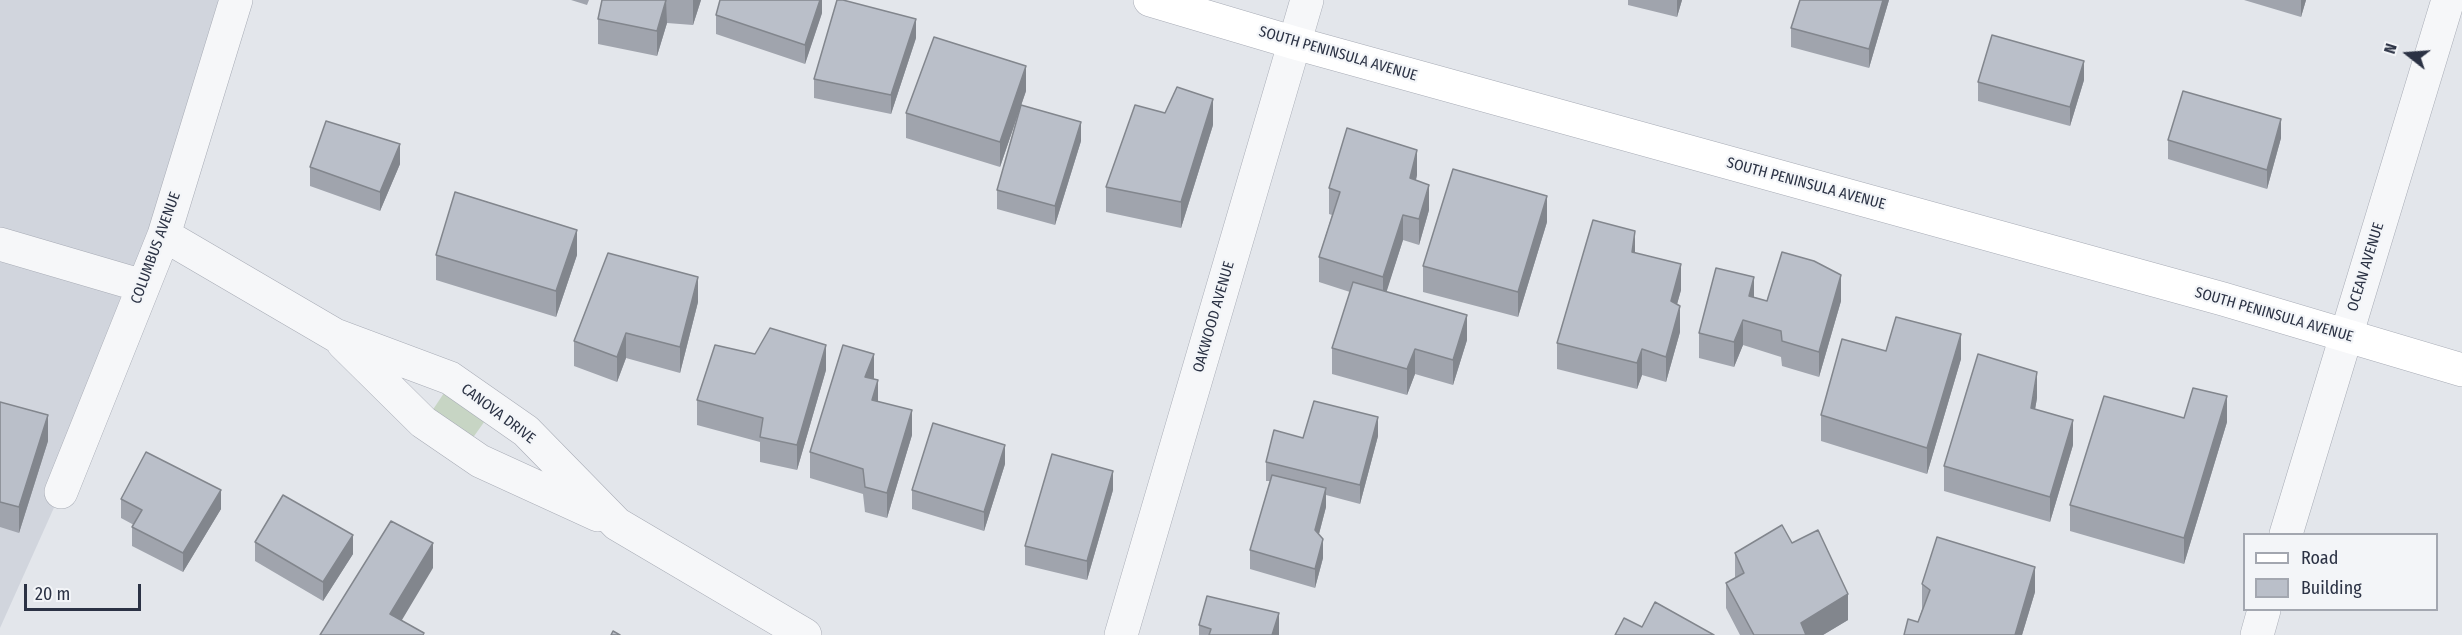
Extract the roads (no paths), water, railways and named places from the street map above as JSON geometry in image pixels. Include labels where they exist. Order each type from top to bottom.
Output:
[{"type":"main road","name":"SOUTH PENINSULA AVENUE","points":[[1150,0],[1294,43],[2200,293],[2462,370]]},
{"type":"street","name":"COLUMBUS AVENUE","points":[[61,492],[164,235],[236,0]]},
{"type":"street","name":"OAKWOOD AVENUE","points":[[1122,635],[1307,0]]},
{"type":"street","name":"OCEAN AVENUE","points":[[2286,533],[2448,0]]},
{"type":"street","name":"CANOVA DRIVE","points":[[164,235],[335,335],[450,378],[526,431],[617,524],[805,635]]},
{"type":"street","points":[[0,244],[143,286]]},
{"type":"street","points":[[335,335],[423,422],[480,461],[617,524]]},
{"type":"street","points":[[2257,635],[2263,611]]}]
